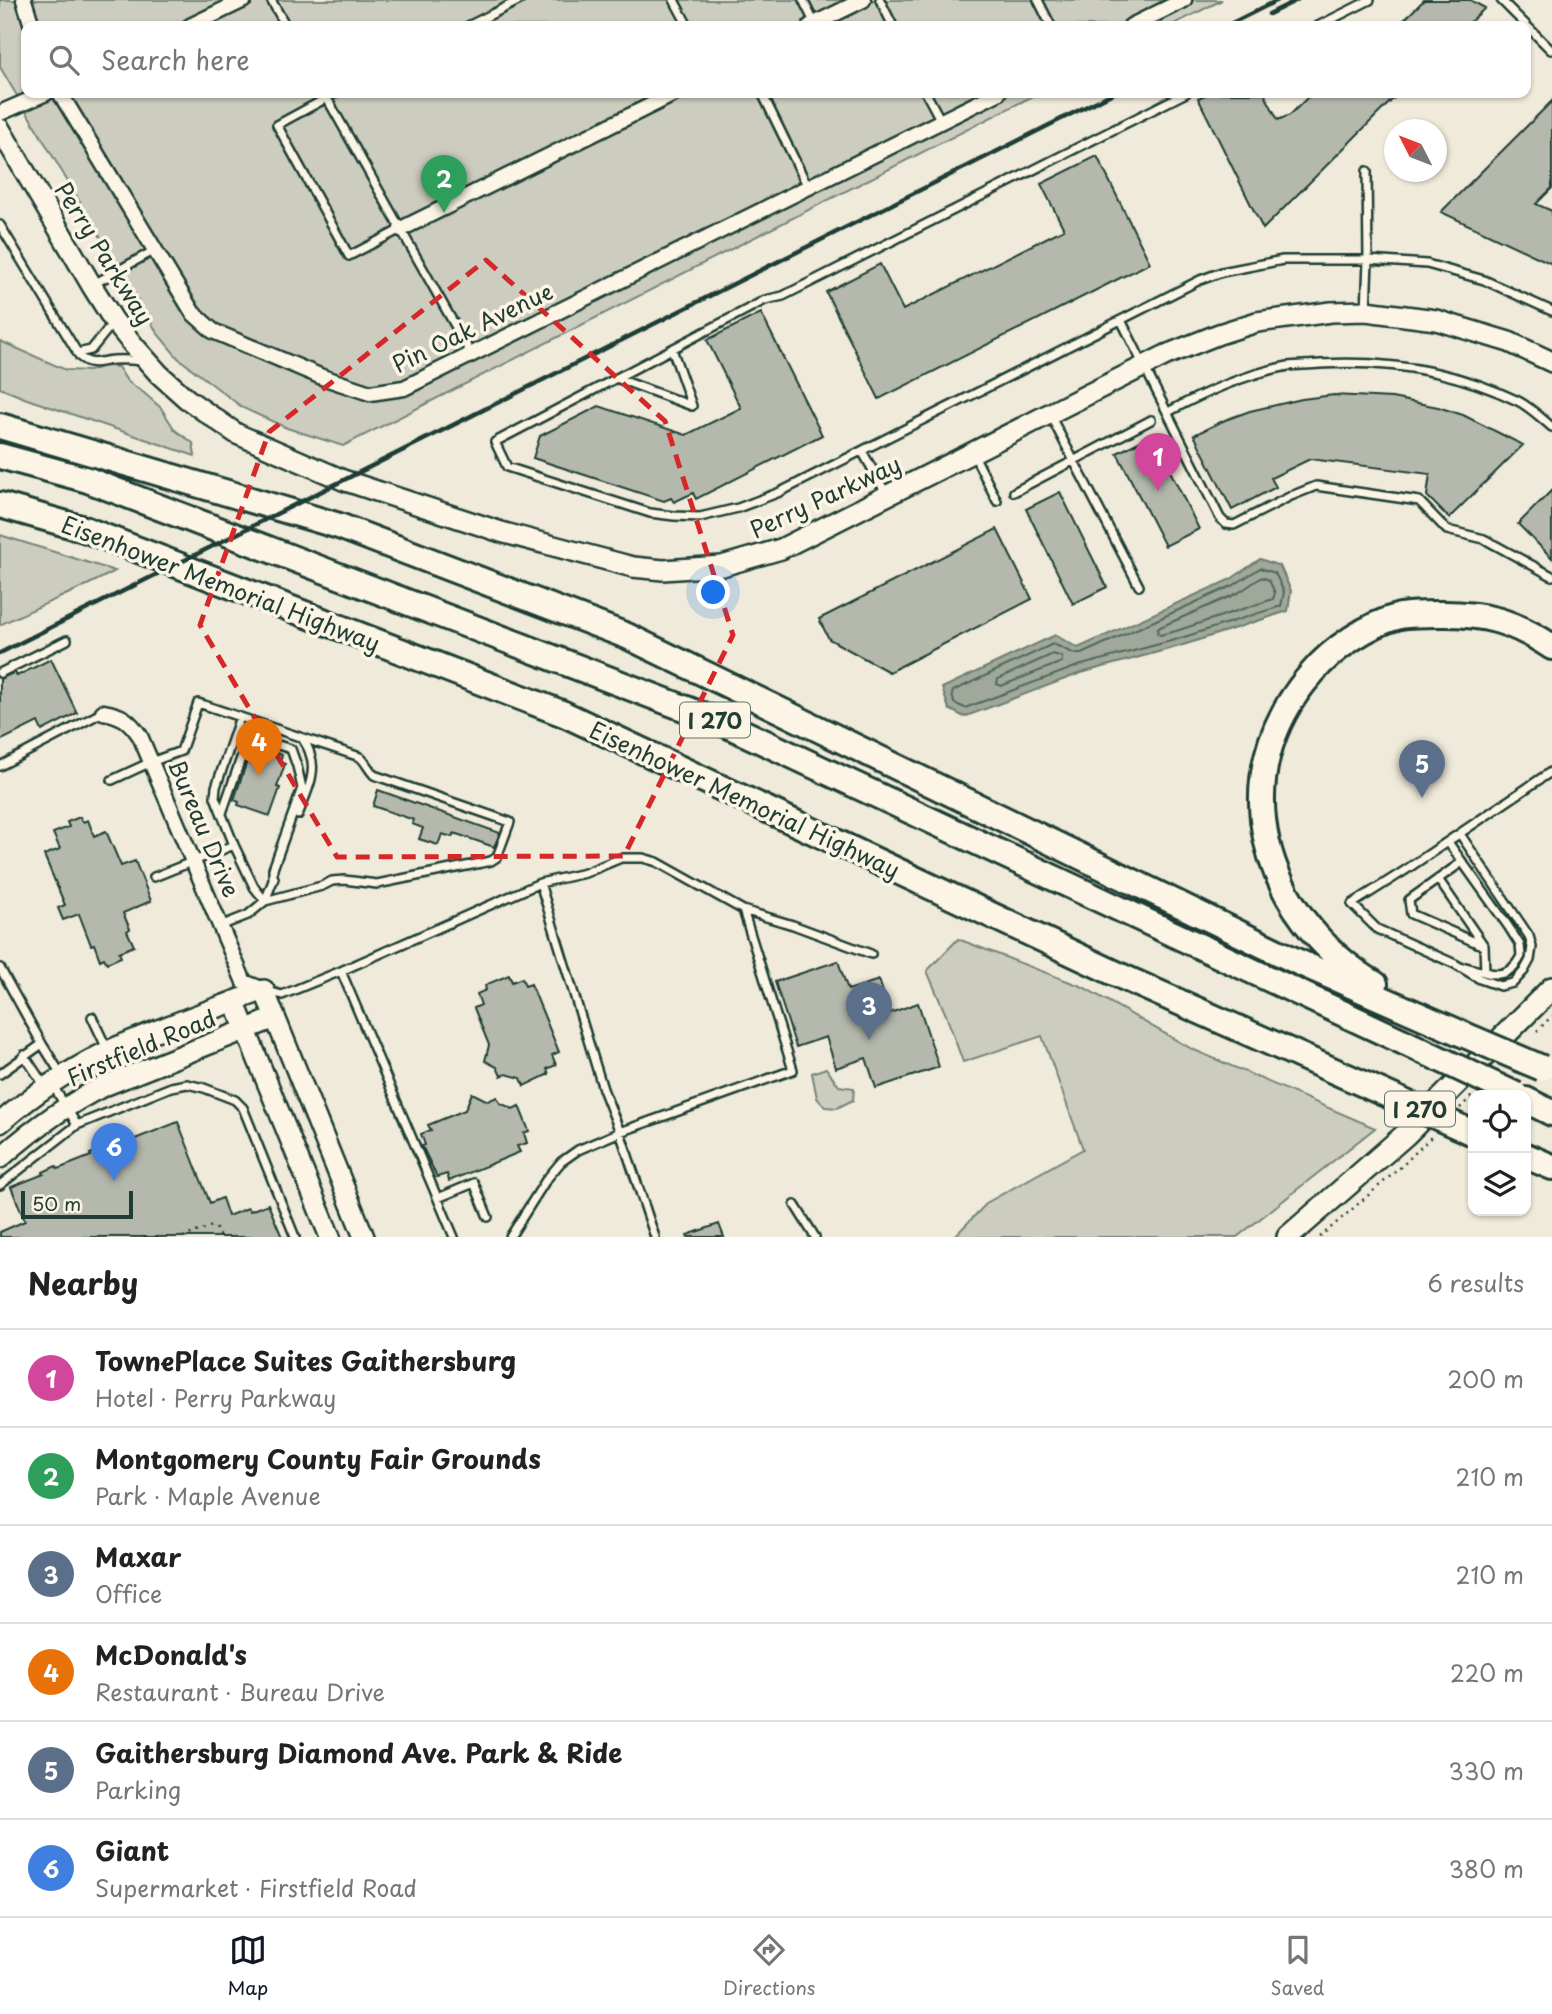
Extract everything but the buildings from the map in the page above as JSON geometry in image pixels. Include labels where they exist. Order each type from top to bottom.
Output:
[{"type":"highway","points":[[0,407],[63,444]]},
{"type":"highway","name":"I 270","points":[[0,426],[339,526],[627,636],[1296,961],[1547,1069]]},
{"type":"highway","name":"I 270","points":[[0,456],[88,480],[723,723],[1505,1090]]},
{"type":"highway","name":"Eisenhower Memorial Highway","points":[[0,505],[84,529],[564,714],[1125,978],[1468,1131]]},
{"type":"highway","points":[[1451,1028],[1357,974],[1322,942],[1299,916],[1277,874],[1263,830],[1261,799],[1269,743],[1292,696],[1325,657],[1379,624],[1401,616],[1463,613],[1497,620],[1528,631],[1552,647]]},
{"type":"highway","points":[[1531,1102],[1552,1113]]},
{"type":"highway","points":[[1531,1158],[1552,1167]]},
{"type":"main road","points":[[1288,1237],[1405,1135],[1552,988]]},
{"type":"street","points":[[24,0],[30,21]]},
{"type":"street","points":[[200,21],[244,0]]},
{"type":"street","points":[[820,21],[863,0]]},
{"type":"street","points":[[1141,21],[1184,0]]},
{"type":"street","points":[[0,113],[34,98]]},
{"type":"street","name":"Pin Oak Avenue","points":[[63,98],[193,313],[213,331],[322,377],[370,393],[404,388],[988,98]]},
{"type":"street","points":[[401,229],[666,98]]},
{"type":"street","name":"Perry Parkway","points":[[0,129],[114,321],[147,362],[187,399],[237,434],[331,475],[500,533],[634,567],[663,570],[722,566],[781,549],[1144,366],[1219,334],[1257,323],[1331,312],[1366,312],[1436,320],[1509,342],[1552,362]]},
{"type":"street","name":"Bureau Drive","points":[[103,712],[119,715],[131,722],[140,736],[244,982]]},
{"type":"street","points":[[330,1237],[234,1001],[244,982],[273,992],[275,1018],[365,1237]]},
{"type":"street","name":"Firstfield Road","points":[[0,1123],[52,1084],[108,1051],[234,1001],[273,992]]},
{"type":"street","name":"Firstfield Road","points":[[0,1158],[66,1106],[104,1086],[275,1018]]},
{"type":"lane","points":[[271,0],[283,21]]},
{"type":"lane","points":[[478,21],[520,0]]},
{"type":"lane","points":[[674,0],[685,21]]},
{"type":"lane","points":[[803,0],[811,21]]},
{"type":"lane","points":[[880,0],[890,21]]},
{"type":"lane","points":[[1038,0],[1048,21]]},
{"type":"lane","points":[[1328,21],[1370,0]]},
{"type":"lane","points":[[1501,0],[1522,21]]},
{"type":"lane","points":[[1531,30],[1551,50]]},
{"type":"lane","points":[[320,98],[277,125],[349,256],[401,229]]},
{"type":"lane","points":[[327,98],[471,355]]},
{"type":"lane","points":[[764,98],[808,187]]},
{"type":"lane","points":[[928,98],[940,121]]},
{"type":"lane","points":[[1176,98],[783,296],[765,300],[495,442],[507,467],[650,513],[700,517],[738,508],[780,492],[1200,280],[1222,272],[1283,260],[1368,260],[1427,264],[1483,280],[1552,312]]},
{"type":"lane","points":[[1366,312],[1367,171]]},
{"type":"lane","points":[[0,225],[84,361],[94,364],[115,359],[147,362]]},
{"type":"lane","points":[[92,286],[155,250]]},
{"type":"lane","points":[[1121,320],[1220,518],[1226,524],[1234,525],[1246,520],[1316,486],[1419,501],[1447,530],[1484,539],[1552,576]]},
{"type":"lane","points":[[77,353],[91,350],[114,321]]},
{"type":"lane","points":[[617,378],[692,406],[672,349]]},
{"type":"lane","points":[[1168,412],[1198,396],[1241,379],[1289,366],[1347,362],[1408,366],[1467,379],[1520,402],[1552,427]]},
{"type":"lane","points":[[1049,414],[1139,586]]},
{"type":"lane","points":[[1014,492],[1151,421]]},
{"type":"lane","points":[[862,451],[887,496]]},
{"type":"lane","points":[[973,453],[997,501]]},
{"type":"lane","points":[[0,673],[68,640]]},
{"type":"lane","points":[[112,780],[181,751],[198,703],[360,757],[374,775],[510,822],[497,857],[491,861],[377,884],[332,881],[265,901],[248,915],[220,926]]},
{"type":"lane","points":[[0,765],[103,712]]},
{"type":"lane","points":[[240,718],[215,797],[254,887],[265,901]]},
{"type":"lane","points":[[222,813],[250,738],[255,737],[290,749],[302,788],[273,869],[273,881]]},
{"type":"lane","points":[[265,901],[311,776],[311,754],[302,738]]},
{"type":"lane","points":[[1460,834],[1529,936],[1532,947],[1530,960],[1513,983],[1500,986],[1480,979],[1455,964],[1377,929],[1352,904],[1552,771]]},
{"type":"lane","points":[[1448,842],[1520,945],[1521,956],[1511,971],[1503,974],[1455,964]]},
{"type":"lane","points":[[154,877],[234,845]]},
{"type":"lane","points":[[273,992],[341,971],[540,883],[585,873],[621,858],[643,858],[657,862],[743,910],[871,954]]},
{"type":"lane","points":[[1462,862],[1409,900],[1411,914],[1484,946]]},
{"type":"lane","points":[[1438,879],[1484,946],[1485,972]]},
{"type":"lane","points":[[540,883],[603,1088],[655,1237]]},
{"type":"lane","points":[[510,1237],[546,1180],[561,1162],[578,1150],[620,1132],[793,1070],[743,910]]},
{"type":"lane","points":[[0,968],[60,1071],[52,1084]]},
{"type":"lane","points":[[341,971],[454,1237]]},
{"type":"lane","points":[[0,983],[9,984]]},
{"type":"lane","points":[[92,1017],[108,1051]]},
{"type":"lane","points":[[0,1074],[42,1044]]},
{"type":"lane","points":[[24,1055],[42,1082],[52,1084],[77,1125]]},
{"type":"lane","points":[[0,1185],[77,1125],[178,1085],[195,1085],[230,1097],[247,1114],[295,1237]]},
{"type":"lane","points":[[438,1198],[474,1183],[488,1217]]},
{"type":"lane","points":[[795,1205],[815,1237]]},
{"type":"path","points":[[183,1237],[212,1226],[220,1237]]},
{"type":"highlighted area","points":[[486,260],[665,421],[733,635],[624,856],[337,857],[200,625],[269,432]]},
{"type":"shaded area","points":[[0,0],[1222,0],[1180,21],[21,21],[21,98],[1029,98],[343,446],[287,428],[243,408],[178,358],[158,334],[0,67]]},
{"type":"shaded area","points":[[0,341],[66,370],[89,371],[105,366],[118,367],[127,381],[161,408],[175,430],[193,443],[195,456],[0,388]]},
{"type":"shaded area","points":[[0,535],[115,571],[0,625]]},
{"type":"shaded area","points":[[958,939],[1083,987],[1192,1049],[1375,1128],[1237,1237],[954,1237],[988,1202],[1083,1149],[1042,1036],[963,1062],[927,971]]},
{"type":"shaded area","points":[[826,1068],[839,1086],[854,1088],[853,1100],[837,1108],[825,1107],[817,1098],[812,1073]]},
{"type":"water","points":[[1260,559],[1280,566],[1291,591],[1288,611],[1180,646],[1081,673],[964,717],[949,709],[942,688],[1055,635],[1078,648],[1231,579]]},
{"type":"railway","points":[[1236,21],[1278,0]]},
{"type":"railway","points":[[1269,14],[1297,0]]},
{"type":"railway","points":[[0,653],[1103,98]]},
{"type":"place","name":"Montgomery County Fair Grounds","points":[[444,213]]},
{"type":"place","name":"TownePlace Suites Gaithersburg","points":[[1158,491]]},
{"type":"place","name":"McDonald's","points":[[259,776]]},
{"type":"place","name":"Gaithersburg Diamond Ave. Park & Ride","points":[[1422,798]]},
{"type":"place","name":"Maxar","points":[[869,1040]]},
{"type":"place","name":"Giant","points":[[114,1181]]}]
